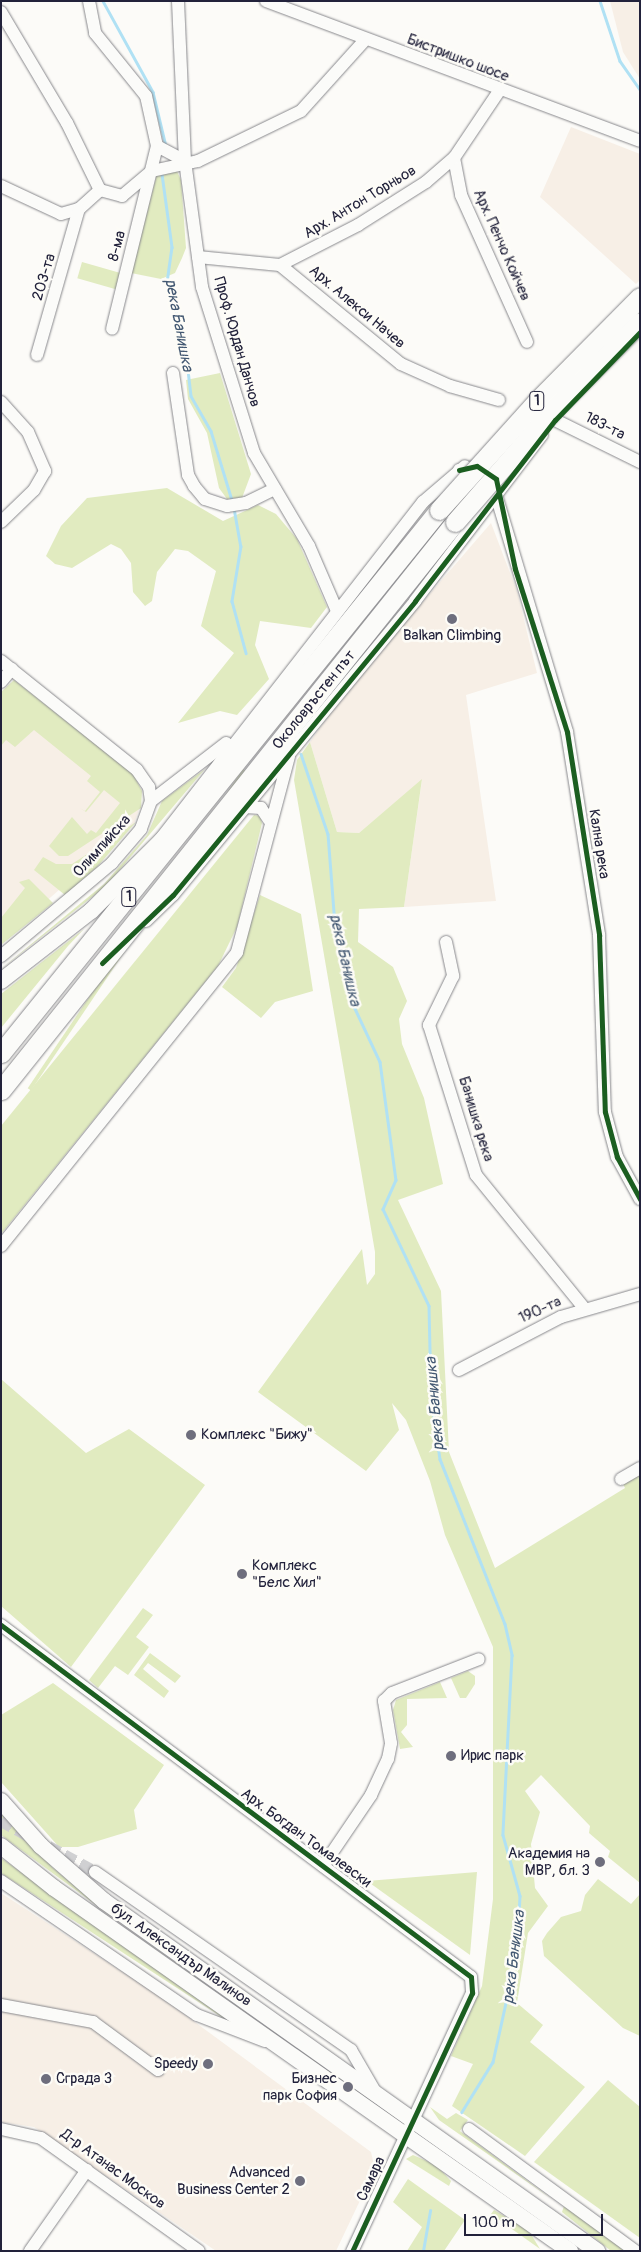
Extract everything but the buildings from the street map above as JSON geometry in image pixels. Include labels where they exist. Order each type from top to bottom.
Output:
[{"type":"highway","name":"Околовръстен път","points":[[1,1053],[257,740],[439,510],[537,401],[640,296]]},
{"type":"highway","name":"Околовръстен път","points":[[1,1090],[455,522],[550,413],[640,322]]},
{"type":"highway","points":[[30,1018],[140,865]]},
{"type":"main road","points":[[1,981],[91,911],[140,865],[257,740]]},
{"type":"main road","name":"бул. Александър Малинов","points":[[1,1800],[40,1846],[104,1901],[597,2251]]},
{"type":"main road","name":"бул. Александър Малинов","points":[[1,1846],[570,2251]]},
{"type":"street","points":[[89,1],[95,33],[146,96],[157,146],[177,159],[198,161],[242,143],[301,111],[365,40]]},
{"type":"street","name":"Проф. Юрдан Данчов","points":[[178,1],[177,159],[198,257],[202,287],[228,379],[254,453],[309,546],[337,611]]},
{"type":"street","name":"Бистришко шосе","points":[[266,1],[499,91],[640,140]]},
{"type":"street","points":[[1,12],[68,123],[100,190],[122,196],[136,189],[152,171],[177,159]]},
{"type":"street","name":"Арх. Антон Торньов","points":[[280,264],[401,199],[454,158],[499,91]]},
{"type":"street","name":"8-ма","points":[[112,329],[157,146]]},
{"type":"street","name":"Арх. Пенчо Койчев","points":[[454,158],[461,195],[527,342]]},
{"type":"street","points":[[1,186],[47,210],[61,214],[79,208],[100,190]]},
{"type":"street","name":"203-та","points":[[37,355],[79,208]]},
{"type":"street","points":[[198,257],[280,264]]},
{"type":"street","name":"Арх. Алекси Начев","points":[[280,264],[401,364],[450,386],[499,400]]},
{"type":"street","points":[[153,849],[239,734],[424,502],[459,470],[640,288]]},
{"type":"street","points":[[102,962],[173,894],[496,497],[555,420],[640,332]]},
{"type":"street","points":[[173,372],[188,475],[205,499],[226,506],[246,503],[275,489]]},
{"type":"street","points":[[1,402],[28,432],[45,471],[34,490],[1,522]]},
{"type":"street","name":"183-та","points":[[555,420],[640,462]]},
{"type":"street","name":"Кална река","points":[[459,470],[476,466],[489,471],[497,484],[496,497],[567,732],[599,935],[605,1112],[617,1157],[640,1199]]},
{"type":"street","points":[[1,661],[137,770],[149,787],[151,801],[239,734]]},
{"type":"street","points":[[1,682],[12,669]]},
{"type":"street","points":[[1,1246],[223,974],[244,928],[269,820],[290,752]]},
{"type":"street","name":"Олимпийска","points":[[1,956],[112,863],[141,829],[151,801]]},
{"type":"street","points":[[244,807],[261,808],[269,820]]},
{"type":"street","name":"Банишка река","points":[[446,942],[453,976],[428,1025],[476,1175],[584,1308]]},
{"type":"street","name":"190-та","points":[[459,1370],[534,1329],[584,1308],[640,1294]]},
{"type":"street","name":"Арх. Богдан Томалевски","points":[[1,1625],[464,1971],[474,1984],[412,2119]]},
{"type":"street","points":[[323,1866],[370,1795],[388,1759],[391,1743],[384,1701],[392,1693],[479,1659]]},
{"type":"street","name":"бул. Александър Малинов","points":[[95,1872],[340,2040],[361,2060],[376,2093]]},
{"type":"street","name":"бул. Александър Малинов","points":[[1,1881],[197,2014],[278,2045]]},
{"type":"street","points":[[1,2005],[93,2022],[158,2070]]},
{"type":"street","name":"Самара","points":[[352,2251],[412,2119]]},
{"type":"street","name":"Д-р Атанас Москов","points":[[1,2129],[41,2138],[199,2251]]},
{"type":"street","points":[[469,2129],[564,2201],[635,2251]]},
{"type":"street","points":[[30,2251],[87,2170]]},
{"type":"shaded area","points":[[610,1],[640,1],[640,79],[623,52]]},
{"type":"shaded area","points":[[571,127],[640,154],[640,280],[636,284],[540,197]]},
{"type":"shaded area","points":[[491,523],[517,591],[537,673],[466,695],[496,901],[404,907],[422,780],[359,833],[337,832],[310,742],[345,692]]},
{"type":"shaded area","points":[[1,696],[141,803],[134,824],[1,941]]},
{"type":"shaded area","name":"Бизнес парк София","points":[[1,1893],[161,1997],[371,2152],[375,2169],[336,2251],[216,2251],[34,2127],[1,2122]]},
{"type":"green space","points":[[176,169],[181,180],[186,248],[182,258],[175,273],[161,279],[131,273],[157,174]]},
{"type":"green space","points":[[82,262],[120,273],[116,289],[77,278]]},
{"type":"green space","points":[[220,373],[251,474],[242,498],[227,499],[219,488],[207,433],[188,399],[186,380]]},
{"type":"green space","points":[[167,488],[223,521],[258,505],[276,514],[297,539],[327,607],[311,628],[260,621],[255,645],[269,679],[237,715],[220,711],[178,723],[234,653],[201,626],[216,571],[188,551],[175,549],[157,572],[152,601],[145,606],[133,592],[131,563],[121,549],[111,544],[72,568],[55,564],[46,556],[61,526],[87,498]]},
{"type":"green space","points":[[14,680],[133,774],[142,791],[141,808],[68,856],[59,856],[49,846],[72,817],[87,834],[91,830],[96,833],[120,803],[104,790],[86,812],[80,808],[85,811],[100,792],[87,781],[91,776],[34,730],[15,747],[6,740],[1,746],[1,692]]},
{"type":"green space","points":[[310,742],[337,832],[359,833],[422,779],[404,907],[359,909],[358,942],[393,967],[407,1001],[399,1019],[402,1044],[424,1098],[443,1184],[398,1200],[441,1291],[449,1452],[495,1568],[625,1488],[622,1482],[640,1472],[640,1883],[608,1857],[610,1851],[589,1833],[590,1826],[541,1775],[525,1791],[540,1812],[531,1844],[535,1888],[548,1906],[528,1933],[517,2003],[543,2025],[530,2042],[585,2087],[525,2156],[452,2106],[473,2064],[451,2056],[482,1986],[493,1899],[493,1647],[445,1535],[430,1481],[406,1420],[392,1403],[399,1430],[366,1471],[258,1392],[362,1249],[367,1285],[375,1274],[375,1252],[294,780],[297,760]]},
{"type":"green space","points":[[205,769],[106,886],[1,969],[104,884],[147,835],[162,801]]},
{"type":"green space","points":[[243,769],[246,771],[31,1090],[28,1088]]},
{"type":"green space","points":[[254,815],[260,816],[262,823],[237,927],[218,966],[1,1234],[1,1126]]},
{"type":"green space","points":[[136,822],[97,867],[65,895],[34,870],[43,857],[56,864],[72,864]]},
{"type":"green space","points":[[29,879],[53,903],[1,945],[1,918],[25,888],[19,882]]},
{"type":"green space","points":[[260,895],[301,914],[313,991],[275,1002],[261,1018],[222,987],[236,968]]},
{"type":"green space","points":[[84,929],[68,946],[1,1028],[1,994]]},
{"type":"green space","points":[[1,1379],[86,1453],[129,1429],[205,1485],[71,1667],[1,1606]]},
{"type":"green space","points":[[143,1608],[153,1615],[136,1637],[149,1647],[128,1675],[115,1666],[98,1688],[89,1680]]},
{"type":"green space","points":[[150,1653],[181,1676],[175,1683],[148,1663],[143,1669],[169,1691],[164,1698],[134,1675]]},
{"type":"green space","points":[[468,1671],[475,1676],[475,1684],[466,1698],[460,1698],[451,1678]]},
{"type":"green space","points":[[440,1682],[447,1698],[407,1699],[407,1725],[401,1732],[413,1747],[400,1749],[393,1710],[396,1700]]},
{"type":"green space","points":[[53,1683],[164,1765],[134,1810],[137,1829],[78,1847],[59,1847],[1,1782],[1,1715]]},
{"type":"green space","points":[[1,1813],[53,1868],[112,1917],[1,1835]]},
{"type":"green space","points":[[1,1858],[229,2019],[229,2022],[1,1873]]},
{"type":"green space","points":[[477,1872],[470,1955],[367,1881]]},
{"type":"green space","points":[[598,1879],[631,1904],[640,1894],[640,2036],[623,2028],[544,1956],[542,1941],[547,1933],[561,1917],[581,1911],[585,1895]]},
{"type":"green space","points":[[608,2080],[640,2107],[640,2238],[534,2162]]},
{"type":"green space","points":[[430,2107],[447,2119],[456,2113],[468,2120],[460,2131],[553,2200],[439,2120]]},
{"type":"green space","points":[[413,2155],[436,2165],[451,2181],[449,2186],[406,2159]]},
{"type":"green space","points":[[408,2179],[465,2220],[444,2251],[407,2251],[422,2227],[393,2202]]},
{"type":"green space","points":[[564,2206],[628,2251],[611,2251],[562,2212]]},
{"type":"green space","points":[[494,2210],[529,2231],[540,2249],[491,2214]]},
{"type":"waterway","name":"река Банишка","points":[[103,1],[153,92],[166,146]]},
{"type":"waterway","points":[[600,1],[620,61],[640,90]]},
{"type":"waterway","name":"река Банишка","points":[[162,174],[172,247],[167,281],[184,336],[191,396],[211,431],[232,500]]},
{"type":"waterway","name":"река Банишка","points":[[234,508],[241,546],[232,601],[246,653]]},
{"type":"waterway","name":"река Банишка","points":[[301,754],[328,834],[335,926],[351,1000],[380,1062],[396,1180],[383,1209],[429,1306],[431,1396],[440,1459],[505,1624],[512,1655],[503,1835],[520,1896],[517,1953],[493,2062],[462,2112]]},
{"type":"waterway","name":"река Банишка","points":[[423,2251],[430,2211]]},
{"type":"tunnel","points":[[1,1821],[95,1872]]},
{"type":"cycle path","points":[[102,963],[173,895],[415,601],[555,420],[640,332]]},
{"type":"cycle path","points":[[459,470],[477,466],[496,479],[515,569],[567,732],[599,935],[605,1112],[617,1157],[640,1199]]},
{"type":"cycle path","points":[[1,1625],[471,1977],[472,1993],[352,2251]]},
{"type":"place","name":"Balkan Climbing","points":[[452,619]]},
{"type":"place","name":"Комплекс \"Бижу\"","points":[[191,1435]]},
{"type":"place","name":"Комплекс \"Белс Хил\"","points":[[242,1574]]},
{"type":"place","name":"Ирис парк","points":[[451,1756]]},
{"type":"place","name":"Академия на МВР, бл. 3","points":[[600,1862]]},
{"type":"place","name":"Speedy","points":[[208,2064]]},
{"type":"place","name":"Сграда 3","points":[[46,2079]]},
{"type":"place","name":"Бизнес парк София","points":[[348,2087]]},
{"type":"place","name":"Advanced Business Center 2","points":[[300,2181]]}]
